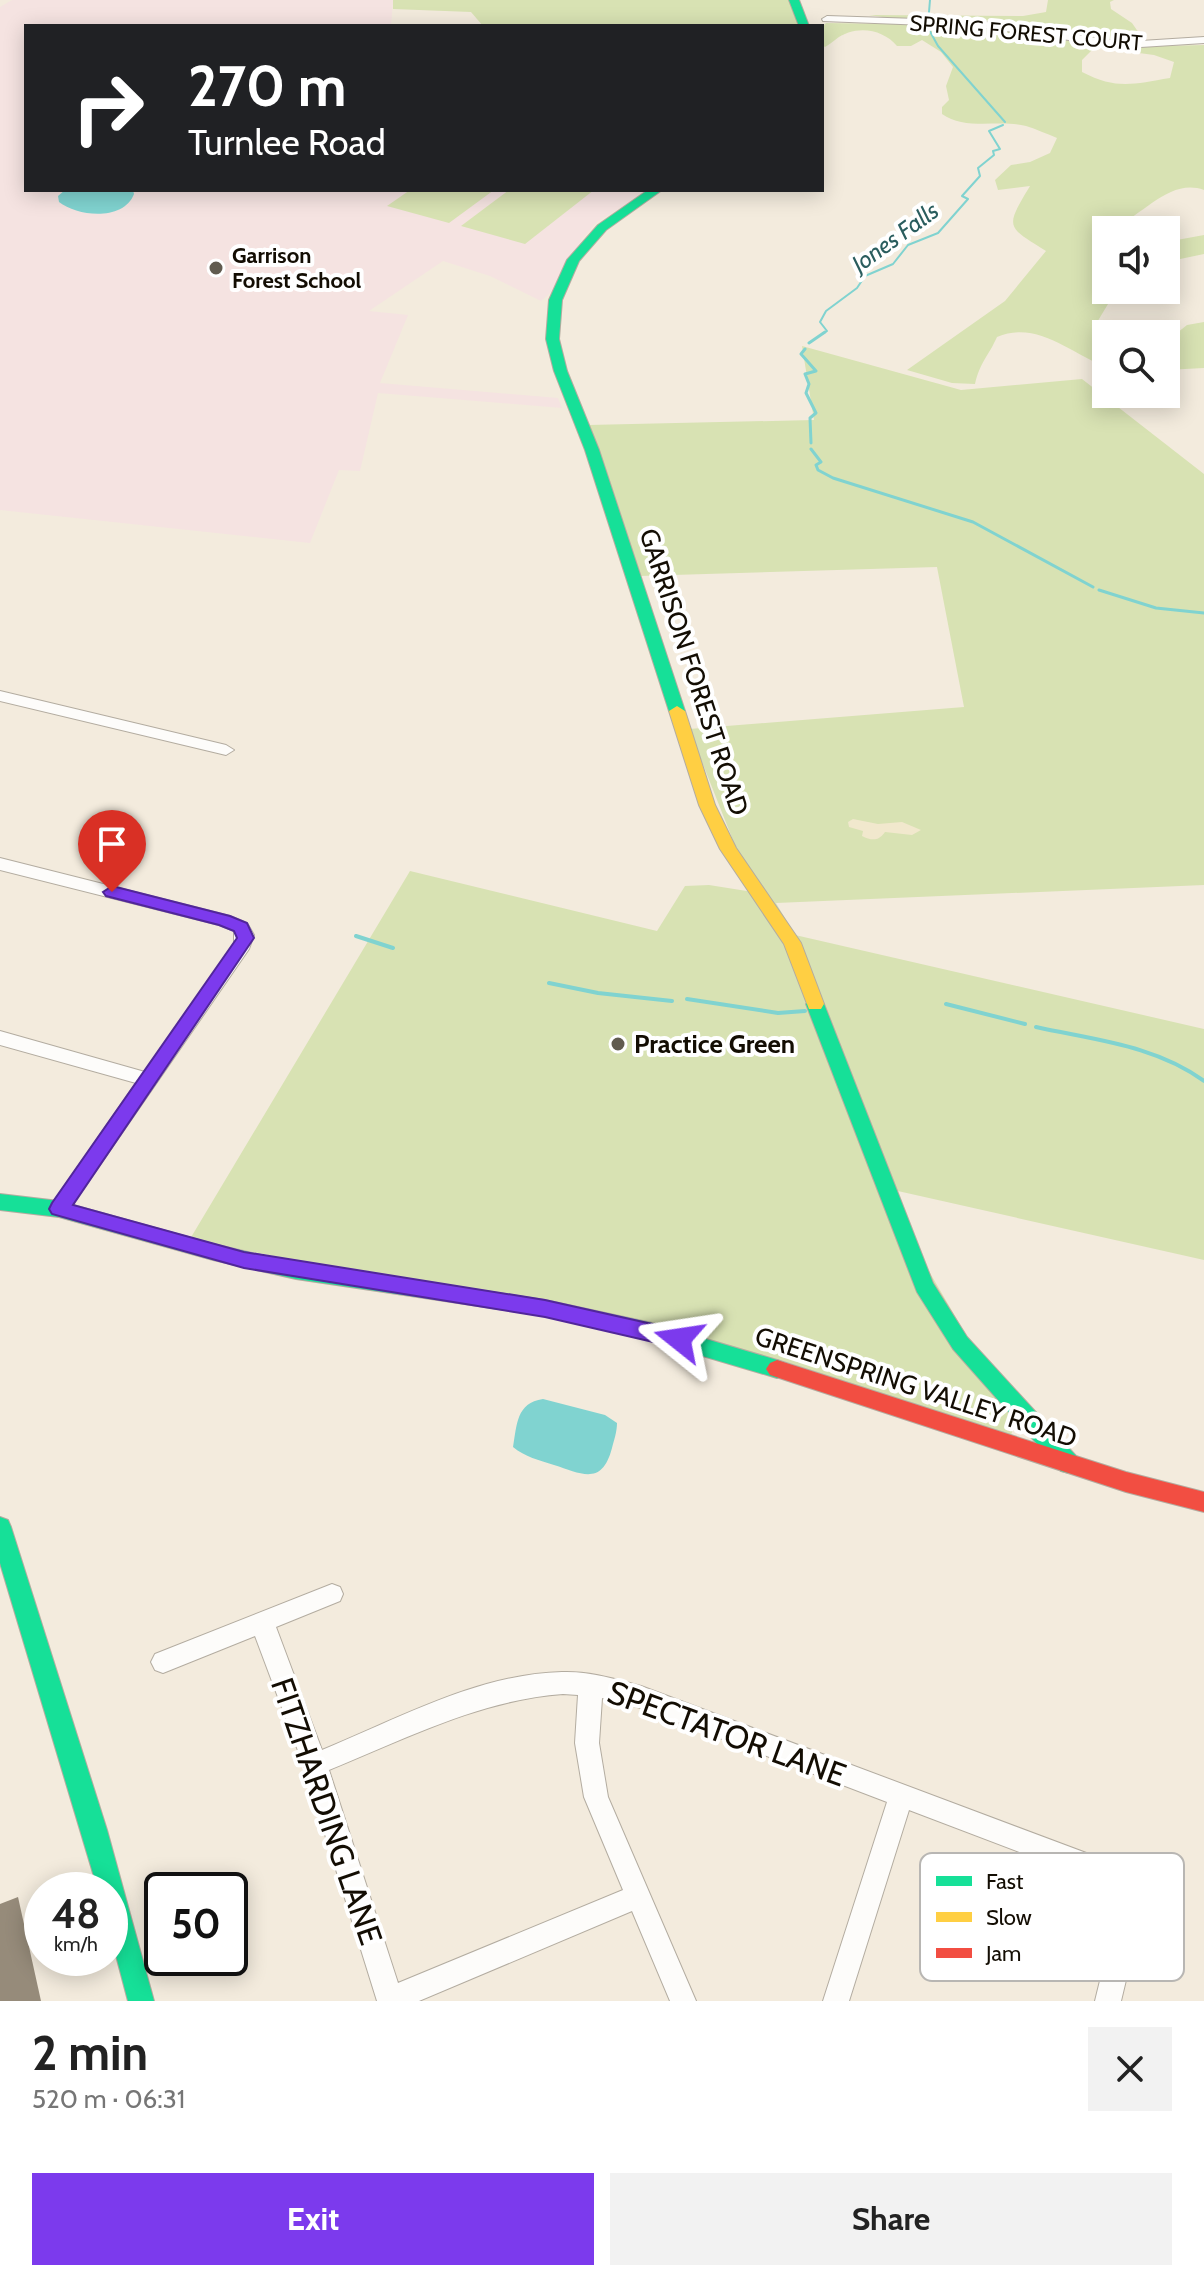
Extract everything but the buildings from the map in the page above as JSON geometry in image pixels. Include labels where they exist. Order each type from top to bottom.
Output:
[{"type":"main road","points":[[794,0],[803,23]]},
{"type":"main road","name":"GARRISON FOREST ROAD","points":[[652,192],[612,215],[586,240],[563,282],[553,309],[553,340],[616,519],[707,805],[728,849],[792,943],[924,1286],[960,1343],[1069,1464]]},
{"type":"main road","name":"GREENSPRING VALLEY ROAD","points":[[0,1202],[59,1209],[244,1260],[545,1308],[652,1332],[818,1381],[1069,1464],[1204,1502]]},
{"type":"main road","points":[[0,1527],[95,1830],[141,2001]]},
{"type":"street","name":"SPRING FOREST COURT","points":[[803,23],[827,19],[978,24],[1125,45],[1204,40]]},
{"type":"street","points":[[0,696],[226,750]]},
{"type":"street","points":[[0,864],[224,920],[244,930],[243,945],[59,1209]]},
{"type":"street","points":[[0,1038],[149,1080]]},
{"type":"street","points":[[163,1662],[332,1594]]},
{"type":"street","name":"FITZHARDING LANE","points":[[262,1622],[315,1764],[391,2000]]},
{"type":"street","name":"SPECTATOR LANE","points":[[315,1764],[479,1699],[512,1690],[562,1683],[591,1685],[641,1697],[1053,1853]]},
{"type":"street","points":[[591,1685],[587,1743],[596,1797],[683,2001]]},
{"type":"street","points":[[836,2001],[901,1796]]},
{"type":"street","points":[[391,2000],[638,1896]]},
{"type":"street","name":"SPECTATOR LANE","points":[[1108,2001],[1113,1981]]},
{"type":"shaded area","name":"Garrison Forest School","points":[[12,0],[393,0],[391,24],[24,24],[24,192],[647,192],[597,222],[582,239],[555,289],[541,301],[490,276],[443,261],[369,311],[408,315],[380,383],[558,398],[562,408],[378,393],[360,471],[339,470],[310,543],[0,510],[0,7]]},
{"type":"green space","points":[[393,0],[791,0],[800,24],[481,24],[471,12],[393,9]]},
{"type":"green space","points":[[1048,0],[1114,0],[1110,2],[1111,9],[1132,23],[1141,36],[1119,40],[977,21],[896,19],[869,15],[1023,16],[1046,12]]},
{"type":"green space","points":[[826,23],[967,25],[1097,45],[1082,60],[1082,72],[1094,78],[1125,84],[1170,78],[1174,62],[1154,55],[1124,51],[1120,47],[1204,45],[1204,190],[1180,189],[1169,193],[1133,216],[1092,216],[1092,304],[1108,304],[1098,320],[1092,320],[1092,360],[1040,336],[1012,333],[997,337],[975,384],[952,383],[907,370],[1005,301],[1046,251],[1023,236],[1014,225],[1016,211],[1030,186],[998,190],[995,180],[1011,165],[1030,162],[1050,153],[1057,138],[1016,124],[961,122],[942,114],[942,107],[949,100],[946,86],[953,67],[941,52],[922,40],[911,46],[897,46],[877,32],[860,30],[843,35],[824,46]]},
{"type":"green space","points":[[407,192],[491,192],[449,223],[387,206]]},
{"type":"green space","points":[[506,192],[591,192],[525,244],[461,226]]},
{"type":"green space","points":[[1204,235],[1204,254],[1180,259],[1180,239]]},
{"type":"green space","points":[[1204,322],[1204,368],[1180,369],[1180,331],[1187,325]]},
{"type":"green space","points":[[802,346],[961,390],[1082,379],[1092,387],[1092,408],[1119,408],[1204,474],[1204,885],[776,903],[795,935],[1204,1029],[1204,1260],[880,1187],[1015,1419],[1011,1436],[777,1359],[190,1239],[410,871],[657,931],[685,886],[709,885],[766,894],[738,853],[689,729],[964,707],[937,567],[640,576],[588,425],[814,420]]},
{"type":"sand","points":[[853,819],[878,824],[902,822],[921,830],[912,835],[885,832],[878,839],[872,839],[862,836],[863,831],[849,827],[848,822]]},
{"type":"water","points":[[63,192],[134,194],[121,209],[100,214],[67,207],[59,202],[58,196]]},
{"type":"water","points":[[543,1399],[605,1415],[617,1423],[612,1448],[603,1468],[582,1474],[532,1458],[513,1447],[519,1416],[527,1405]]},
{"type":"waterway","name":"Jones Falls","points":[[929,12],[930,0]]},
{"type":"waterway","name":"Jones Falls","points":[[927,26],[938,46],[1005,122]]},
{"type":"waterway","name":"Jones Falls","points":[[823,334],[827,331],[820,322],[826,311],[857,288],[865,276],[893,264],[908,245],[938,233],[968,199],[962,196],[980,176],[978,168],[994,155],[993,151],[1000,149],[989,131],[1003,125]]},
{"type":"waterway","name":"Jones Falls","points":[[809,343],[823,334]]},
{"type":"waterway","name":"Jones Falls","points":[[805,349],[801,354],[816,371],[805,374],[809,384],[806,393],[816,413],[810,418],[811,443]]},
{"type":"waterway","name":"Jones Falls","points":[[811,449],[821,462],[816,465],[818,470],[833,478],[973,522],[1093,587]]},
{"type":"waterway","name":"Jones Falls","points":[[1099,590],[1156,608],[1204,613]]},
{"type":"waterway","points":[[356,936],[393,948]]},
{"type":"waterway","points":[[549,983],[598,993],[672,1001]]},
{"type":"waterway","points":[[687,999],[778,1013],[805,1011]]},
{"type":"waterway","points":[[946,1004],[1025,1024]]},
{"type":"waterway","points":[[1036,1027],[1145,1052],[1165,1059],[1204,1081]]},
{"type":"traffic: fast","points":[[794,0],[803,24]]},
{"type":"traffic: fast","points":[[653,192],[619,214],[586,243],[563,279],[552,323],[560,371],[592,450],[677,711]]},
{"type":"traffic: fast","points":[[815,1004],[924,1286],[960,1343],[1069,1464]]},
{"type":"traffic: fast","points":[[0,1202],[59,1209],[213,1252],[296,1271],[545,1308],[652,1332],[777,1369]]},
{"type":"traffic: fast","points":[[0,1527],[95,1830],[141,2001]]},
{"type":"traffic: slow","points":[[677,711],[707,805],[728,849],[792,943],[815,1004]]},
{"type":"traffic: jam","points":[[777,1369],[1126,1482],[1204,1502]]},
{"type":"place","name":"Garrison Forest School","points":[[216,268]]},
{"type":"place","name":"Practice Green","points":[[618,1044]]},
{"type":"route","points":[[112,892],[224,920],[241,927],[246,938],[59,1209],[181,1244],[296,1271],[545,1308],[679,1339]]}]
